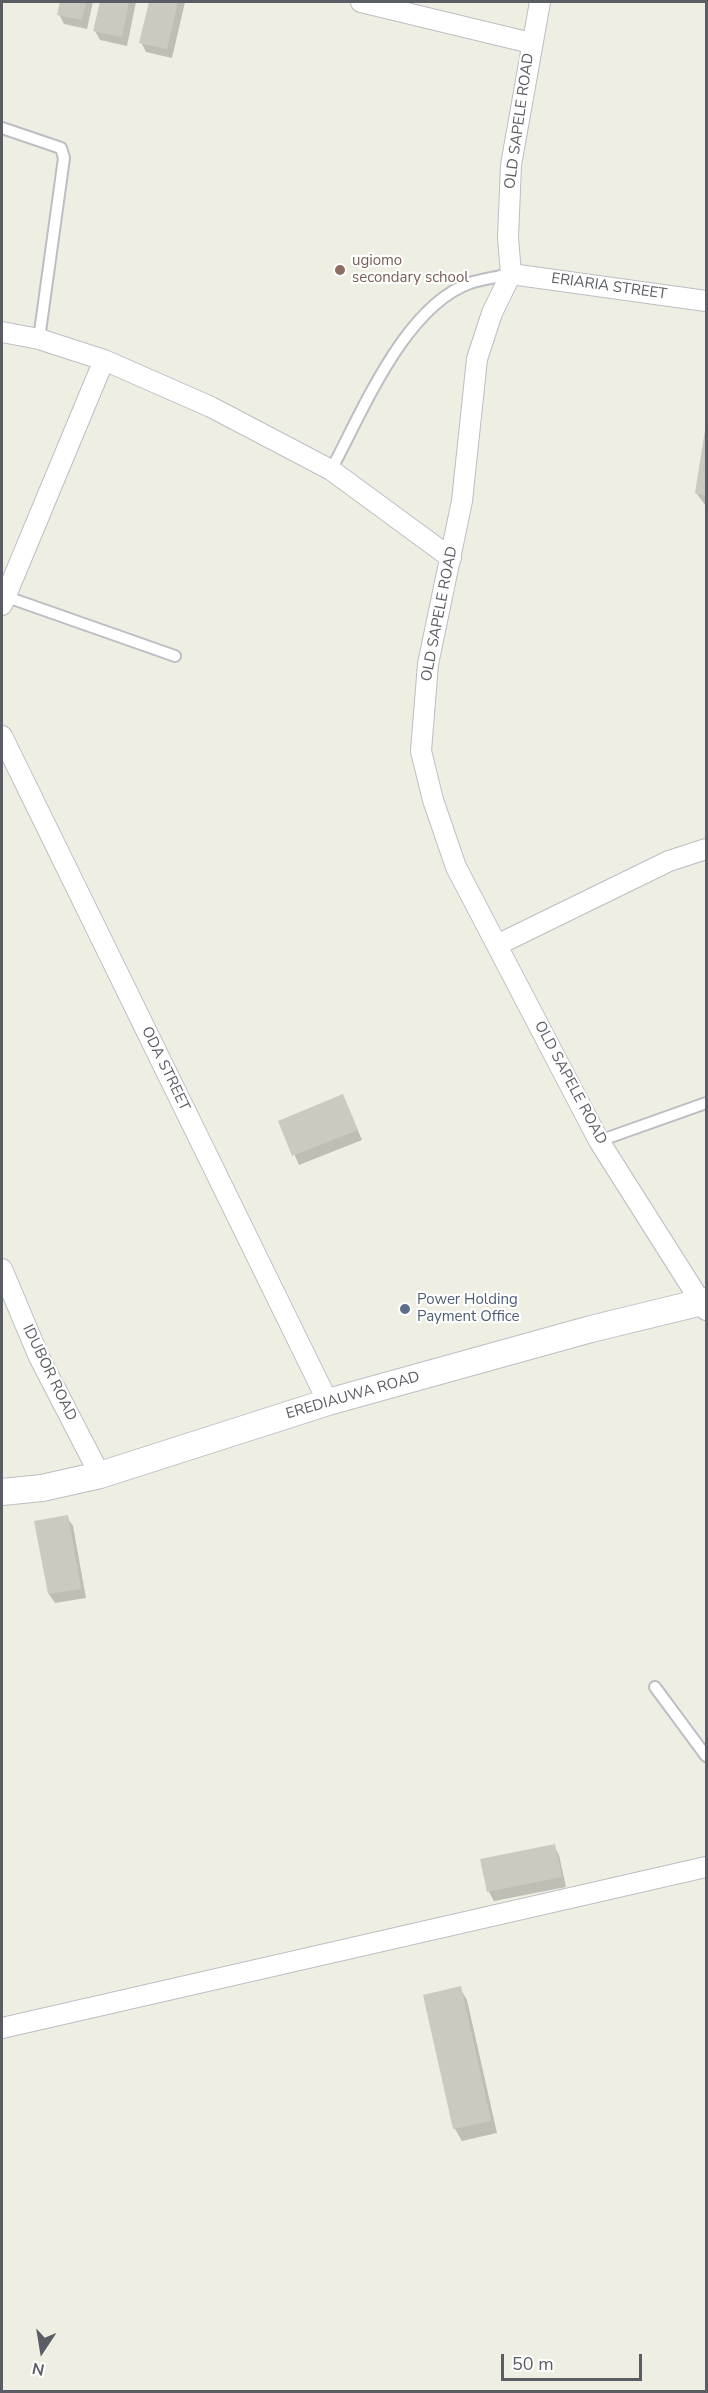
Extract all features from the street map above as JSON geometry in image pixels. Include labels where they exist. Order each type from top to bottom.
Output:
[{"type":"street","points":[[361,2],[531,43]]},
{"type":"street","name":"OLD SAPELE ROAD","points":[[540,2],[511,165],[508,238],[511,274],[492,314],[477,359],[462,501],[428,664],[421,751],[433,800],[456,867],[600,1141],[705,1305]]},
{"type":"street","name":"ERIARIA STREET","points":[[511,274],[706,301]]},
{"type":"street","points":[[2,333],[39,339],[104,360],[211,407],[331,470],[451,558]]},
{"type":"street","points":[[4,601],[104,360]]},
{"type":"street","name":"ODA STREET","points":[[2,736],[328,1402]]},
{"type":"street","points":[[496,945],[669,861],[706,849]]},
{"type":"street","name":"IDUBOR ROAD","points":[[2,1269],[39,1357],[100,1475]]},
{"type":"street","name":"EREDIAUWA ROAD","points":[[2,1492],[42,1488],[100,1475],[328,1402],[591,1329],[705,1305]]},
{"type":"street","points":[[2,2028],[706,1867]]},
{"type":"lane","points":[[2,128],[61,148],[64,158],[39,339]]},
{"type":"lane","points":[[331,470],[398,347],[421,317],[441,299],[469,284],[511,274]]},
{"type":"lane","points":[[4,601],[176,656]]},
{"type":"lane","points":[[600,1141],[706,1103]]},
{"type":"lane","points":[[655,1687],[706,1756]]},
{"type":"building","points":[[60,2],[86,2],[82,20],[57,15]]},
{"type":"building","points":[[100,2],[129,2],[122,37],[93,31]]},
{"type":"building","points":[[149,2],[178,2],[167,49],[139,43]]},
{"type":"building","points":[[706,430],[706,496],[695,493]]},
{"type":"building","points":[[343,1094],[358,1130],[292,1156],[278,1121]]},
{"type":"building","points":[[68,1515],[81,1589],[48,1594],[34,1521]]},
{"type":"building","points":[[555,1844],[562,1877],[487,1892],[480,1859]]},
{"type":"building","points":[[461,1986],[491,2121],[453,2129],[423,1995]]},
{"type":"place","name":"ugiomo secondary school","points":[[340,270]]},
{"type":"place","name":"Power Holding Payment Office","points":[[405,1309]]}]
